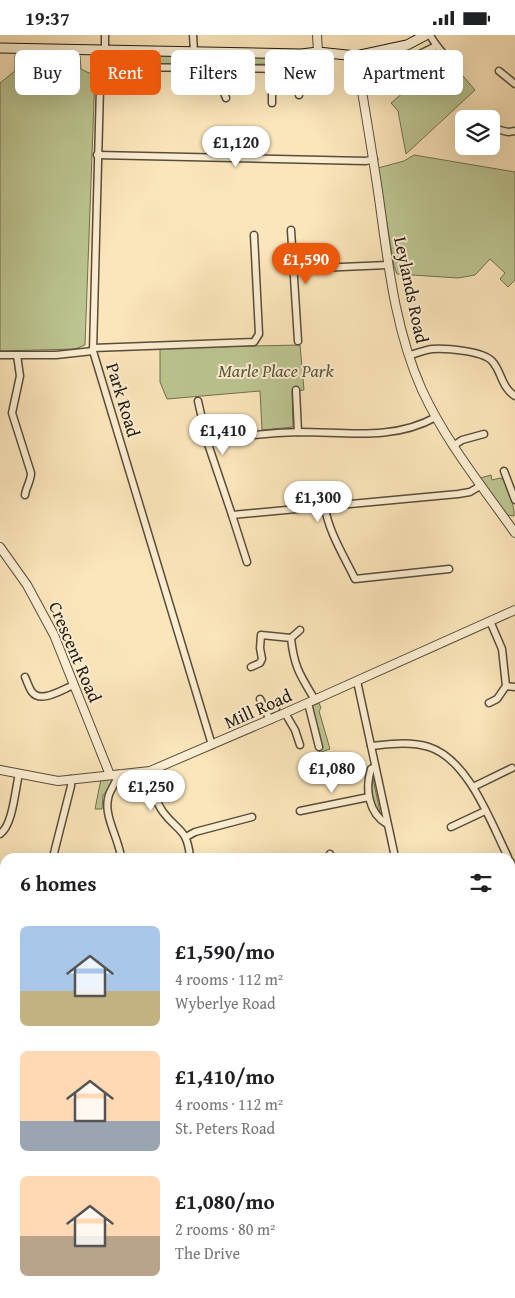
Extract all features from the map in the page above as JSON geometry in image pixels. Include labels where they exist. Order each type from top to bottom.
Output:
[{"type":"main road","points":[[382,50],[407,45],[426,35]]},
{"type":"main road","points":[[0,48],[103,50]]},
{"type":"street","name":"Park Road","points":[[103,50],[105,35]]},
{"type":"street","points":[[193,35],[194,50]]},
{"type":"street","points":[[317,35],[318,50]]},
{"type":"street","points":[[430,35],[436,46],[442,50]]},
{"type":"street","points":[[428,50],[436,46]]},
{"type":"street","points":[[499,71],[515,84]]},
{"type":"street","name":"Park Road","points":[[99,95],[93,349],[212,745]]},
{"type":"street","points":[[272,95],[272,103]]},
{"type":"street","name":"Leylands Road","points":[[363,95],[396,309],[421,388],[453,445],[480,486],[512,524],[515,533]]},
{"type":"street","points":[[500,130],[515,131]]},
{"type":"street","points":[[97,155],[356,161],[374,159]]},
{"type":"street","points":[[292,230],[298,341]]},
{"type":"street","points":[[0,355],[56,355],[93,349],[254,343],[259,334],[254,235]]},
{"type":"street","points":[[294,269],[388,265]]},
{"type":"street","points":[[410,355],[432,349],[476,352],[486,355],[493,362],[504,386],[515,396]]},
{"type":"street","points":[[17,355],[20,376],[12,413],[31,473],[25,495]]},
{"type":"street","points":[[296,390],[298,433]]},
{"type":"street","points":[[198,401],[207,441],[246,563]]},
{"type":"street","points":[[207,441],[255,435],[298,433],[389,433],[411,429],[436,417]]},
{"type":"street","points":[[453,445],[462,440],[484,434]]},
{"type":"street","points":[[504,471],[515,500]]},
{"type":"street","points":[[232,515],[464,493],[480,486]]},
{"type":"street","points":[[325,507],[325,513],[333,533],[355,579],[448,569]]},
{"type":"street","name":"Crescent Road","points":[[0,547],[27,585],[54,635],[110,775]]},
{"type":"street","name":"Mill Road","points":[[0,770],[58,781],[150,771],[515,611]]},
{"type":"street","points":[[489,703],[497,699],[506,686],[502,649],[490,621]]},
{"type":"street","points":[[291,638],[300,630]]},
{"type":"street","points":[[251,667],[260,663],[262,659],[260,632],[291,638]]},
{"type":"street","points":[[291,638],[293,657],[311,701],[319,747]]},
{"type":"street","points":[[25,677],[32,693],[37,696],[47,696],[74,685]]},
{"type":"street","points":[[356,681],[394,853]]},
{"type":"street","points":[[506,686],[515,687]]},
{"type":"street","points":[[260,699],[270,720]]},
{"type":"street","points":[[266,712],[276,708]]},
{"type":"street","points":[[285,713],[300,745]]},
{"type":"street","points":[[371,746],[410,744],[429,747],[446,757],[461,771],[473,787],[506,853]]},
{"type":"street","points":[[375,767],[371,769],[368,777],[368,797],[376,814],[387,824]]},
{"type":"street","points":[[473,787],[512,768]]},
{"type":"street","points":[[150,771],[154,795],[163,811],[186,837],[189,853]]},
{"type":"street","points":[[0,834],[8,824],[19,774]]},
{"type":"street","points":[[118,774],[117,783],[108,796],[107,806],[120,853]]},
{"type":"street","points":[[54,853],[71,786],[71,779]]},
{"type":"street","points":[[300,811],[368,797]]},
{"type":"street","points":[[451,827],[485,811]]},
{"type":"street","points":[[186,837],[195,832],[252,817]]},
{"type":"green space","points":[[161,54],[171,54],[171,65],[161,65]]},
{"type":"green space","points":[[80,56],[81,69],[90,73],[90,95],[94,95],[85,345],[75,349],[0,351],[0,83],[15,71],[15,95],[80,95]]},
{"type":"green space","points":[[255,56],[265,56],[265,64],[255,64]]},
{"type":"green space","points":[[463,76],[475,90],[406,154],[398,111],[391,103],[400,95],[463,95]]},
{"type":"green space","points":[[414,155],[515,172],[515,280],[508,287],[500,279],[505,273],[490,259],[475,275],[458,278],[397,274],[394,266],[378,168],[404,161]]},
{"type":"green space","name":"Marle Place Park","points":[[300,345],[304,390],[292,391],[293,427],[262,430],[260,391],[167,399],[160,382],[160,348]]},
{"type":"green space","points":[[491,475],[492,480],[500,478],[504,480],[512,503],[514,516],[507,515],[480,478]]},
{"type":"green space","points":[[319,703],[321,708],[319,711],[330,749],[318,753],[323,748],[312,706]]},
{"type":"green space","points":[[372,774],[381,817],[373,802]]},
{"type":"green space","points":[[101,779],[115,779],[115,782],[103,795],[102,809],[95,809]]}]
